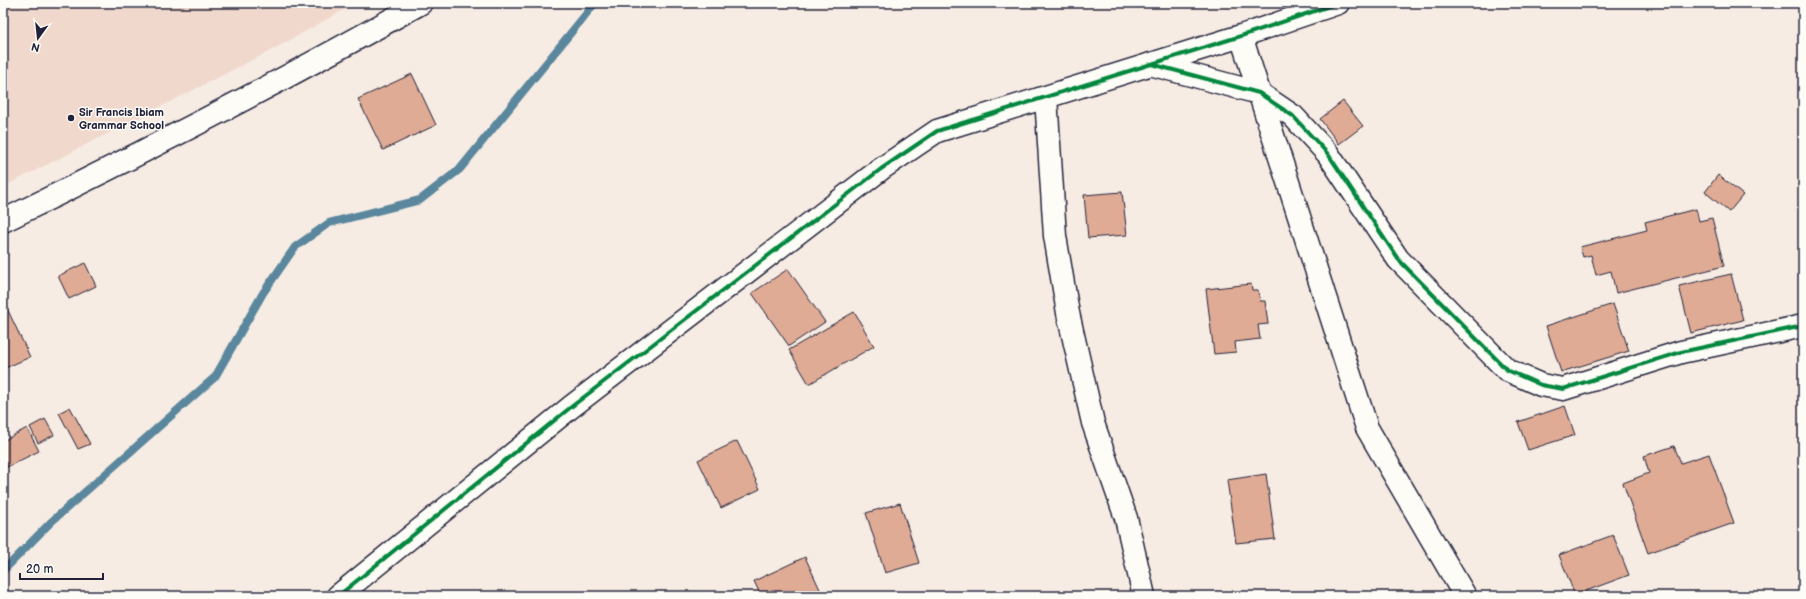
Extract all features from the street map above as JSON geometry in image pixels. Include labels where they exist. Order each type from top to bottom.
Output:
[{"type":"street","points":[[3,221],[125,162],[270,86],[421,3]]},
{"type":"street","points":[[338,596],[571,408],[881,169],[937,131],[1241,36],[1338,3]]},
{"type":"street","points":[[1241,36],[1258,93],[1367,428],[1465,596]]},
{"type":"street","points":[[1150,64],[1258,93],[1293,116],[1328,154],[1398,259],[1507,370],[1541,385],[1563,389],[1681,352],[1803,326]]},
{"type":"street","points":[[1046,97],[1055,236],[1068,313],[1093,423],[1126,518],[1144,596]]},
{"type":"shaded area","name":"Sir Francis Ibiam Grammar School","points":[[3,3],[356,3],[274,49],[3,187]]},
{"type":"building","points":[[412,74],[436,125],[383,150],[358,99]]},
{"type":"building","points":[[1343,101],[1363,126],[1339,144],[1320,119]]},
{"type":"building","points":[[1718,175],[1743,195],[1729,212],[1705,192]]},
{"type":"building","points":[[1122,192],[1127,235],[1088,238],[1084,195]]},
{"type":"building","points":[[1696,209],[1699,221],[1712,218],[1724,266],[1616,293],[1611,271],[1596,275],[1591,255],[1583,257],[1580,247],[1647,230],[1645,222]]},
{"type":"building","points":[[85,263],[96,286],[69,299],[58,276]]},
{"type":"building","points":[[788,269],[825,322],[789,346],[752,293]]},
{"type":"building","points":[[1731,274],[1743,320],[1691,333],[1679,286]]},
{"type":"building","points":[[1251,284],[1252,290],[1258,290],[1260,301],[1265,301],[1268,324],[1258,325],[1260,339],[1235,342],[1236,352],[1214,354],[1206,289]]},
{"type":"building","points":[[3,300],[30,357],[3,369]]},
{"type":"building","points":[[1613,304],[1629,351],[1561,372],[1546,326]]},
{"type":"building","points":[[854,312],[874,346],[809,384],[789,350]]},
{"type":"building","points":[[1565,406],[1575,435],[1528,450],[1518,422]]},
{"type":"building","points":[[70,407],[90,444],[78,449],[59,413]]},
{"type":"building","points":[[45,419],[54,435],[38,443],[30,427]]},
{"type":"building","points":[[27,428],[39,451],[7,467],[3,459],[3,441]]},
{"type":"building","points":[[737,441],[760,489],[721,508],[698,460]]},
{"type":"building","points":[[1674,446],[1681,463],[1709,454],[1734,523],[1648,553],[1623,483],[1649,473],[1644,456]]},
{"type":"building","points":[[1266,474],[1275,539],[1236,543],[1227,480]]},
{"type":"building","points":[[900,503],[919,563],[885,573],[866,513]]},
{"type":"building","points":[[1613,535],[1629,575],[1575,595],[1559,555]]},
{"type":"building","points":[[805,557],[823,596],[761,596],[754,581]]},
{"type":"waterway","points":[[3,571],[51,522],[215,377],[263,293],[295,247],[329,223],[420,200],[460,169],[595,3]]},
{"type":"cycle path","points":[[338,596],[571,407],[881,169],[937,131],[1241,36],[1338,3]]},
{"type":"cycle path","points":[[1151,64],[1259,93],[1293,116],[1328,154],[1398,259],[1507,370],[1541,385],[1563,389],[1681,352],[1803,326]]},
{"type":"place","name":"Sir Francis Ibiam Grammar School","points":[[71,118]]}]
